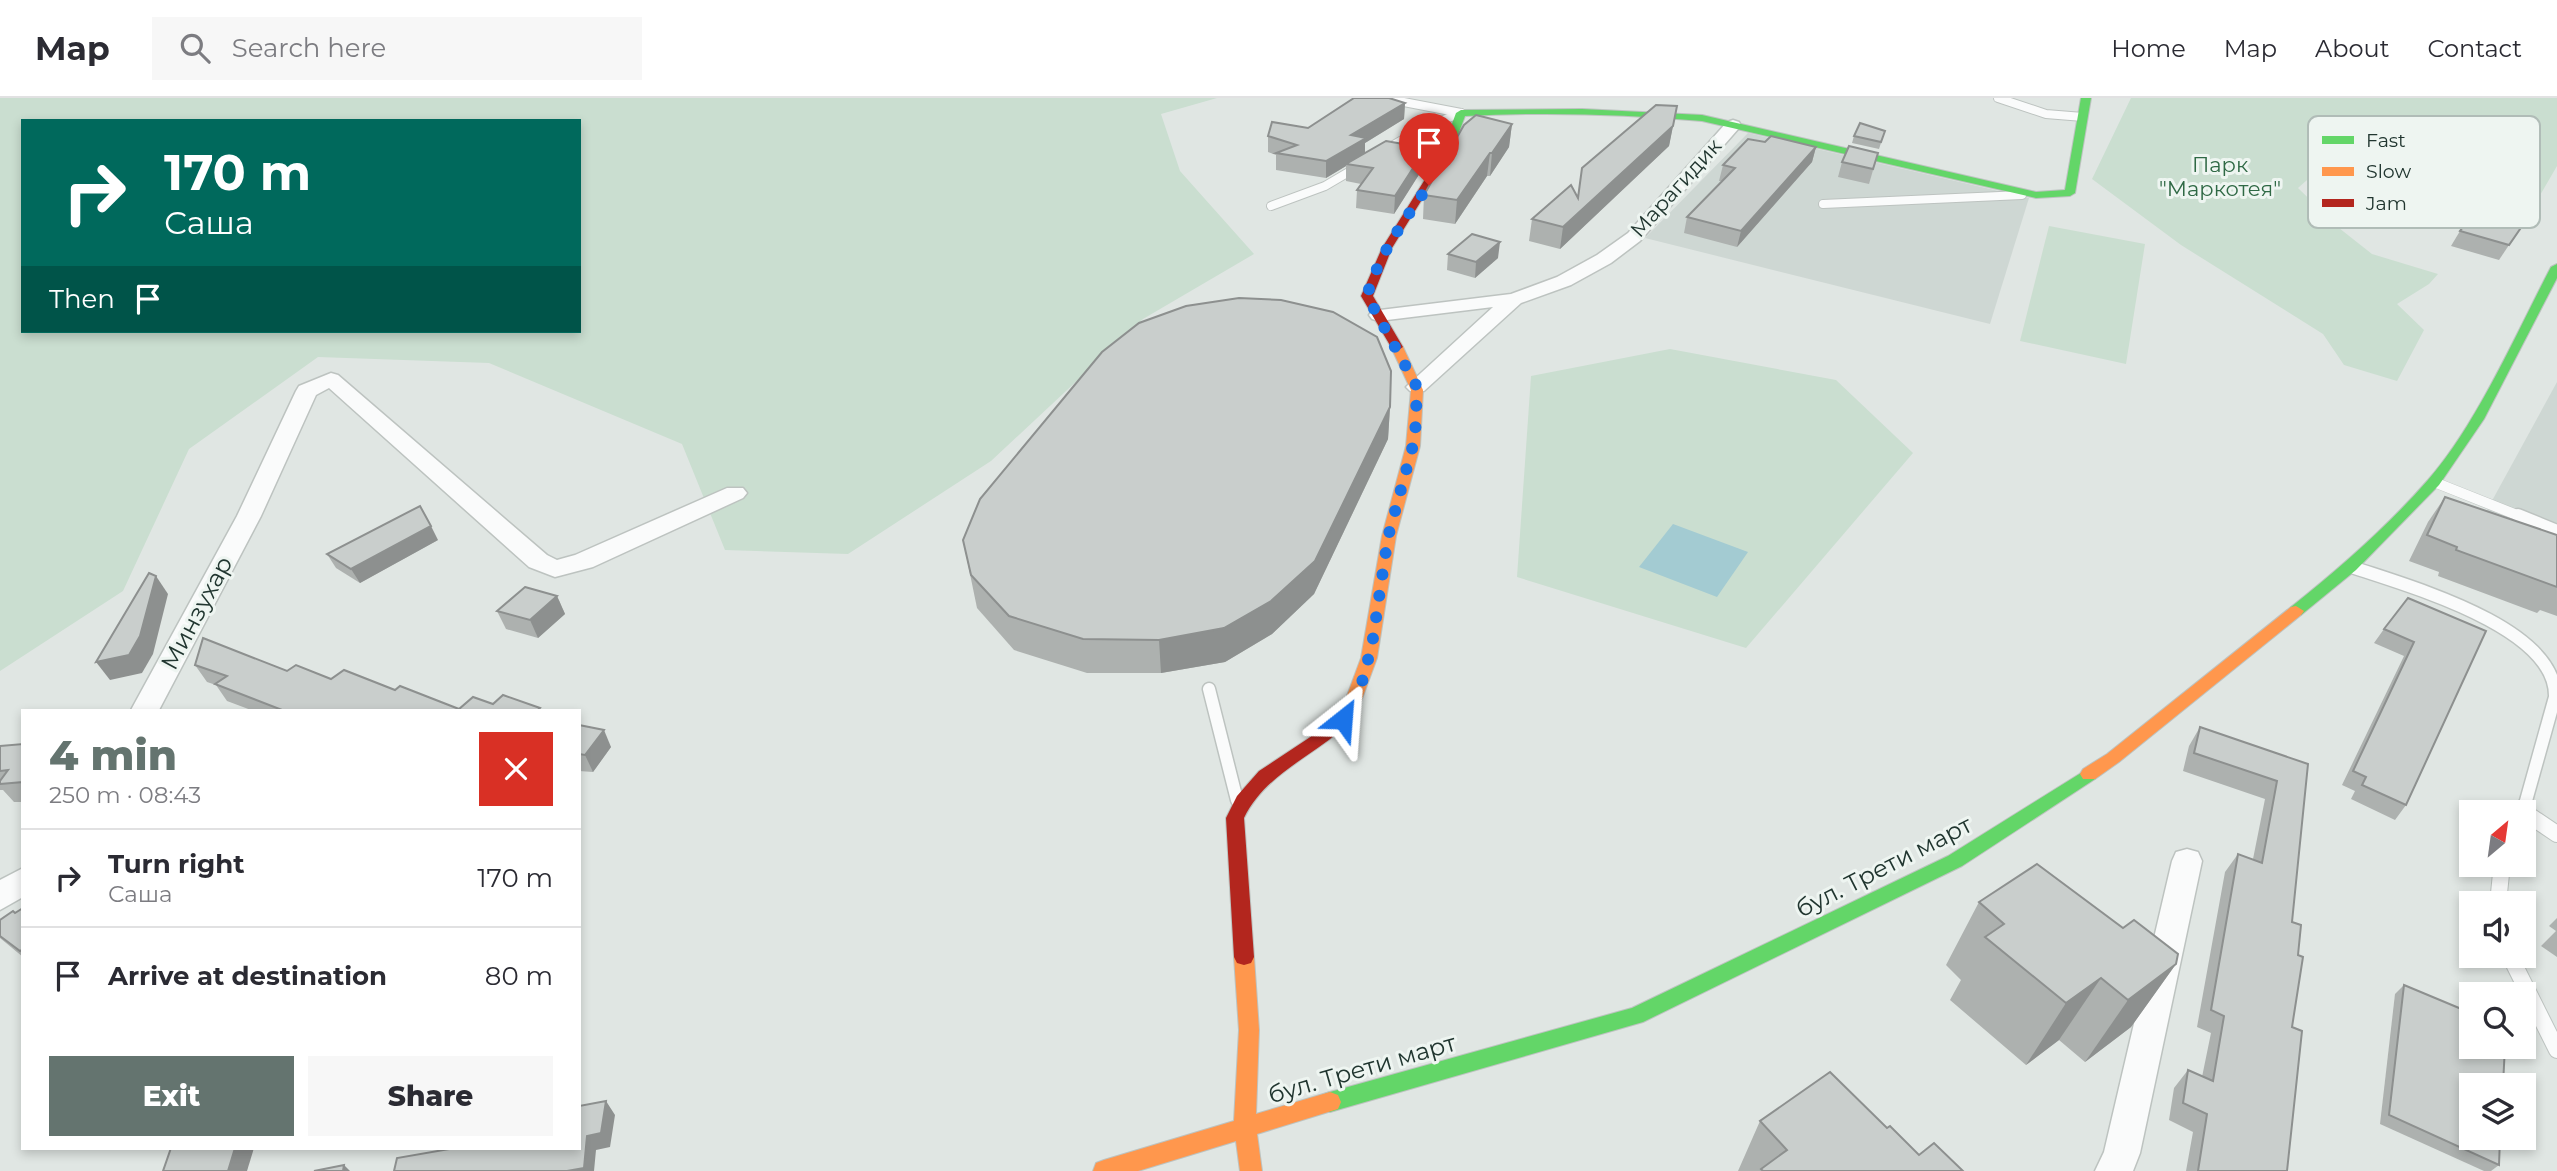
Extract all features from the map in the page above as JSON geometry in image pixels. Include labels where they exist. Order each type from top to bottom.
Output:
[{"type":"street","points":[[1251,1171],[1245,1126],[1249,1030],[1235,818],[1238,804],[1256,780],[1343,719],[1362,682],[1372,645],[1388,537],[1415,438],[1417,387],[1367,296],[1372,279],[1401,225],[1443,165],[1453,144],[1461,113],[1501,111],[1664,114],[1733,125],[2044,195],[2070,193],[2086,98]]},
{"type":"street","name":"Марагидик","points":[[1379,315],[1514,299],[1564,281],[1604,259],[1634,237],[1733,125]]},
{"type":"street","name":"бул. Трети март","points":[[1104,1171],[1245,1126],[1636,1016],[1955,861],[2113,758],[2351,567],[2434,482],[2477,419],[2557,267]]},
{"type":"street","points":[[1417,387],[1514,299]]},
{"type":"street","name":"Минзухар","points":[[146,709],[249,516],[307,391],[331,379],[538,561],[555,569],[584,561],[735,493]]},
{"type":"street","points":[[2114,1171],[2122,1153],[2187,861]]},
{"type":"street","points":[[0,897],[21,881]]},
{"type":"lane","points":[[1383,98],[1461,113]]},
{"type":"lane","points":[[1998,98],[2046,114],[2082,117]]},
{"type":"lane","points":[[1379,154],[1423,128],[1461,113]]},
{"type":"lane","points":[[1271,206],[1325,186],[1368,160]]},
{"type":"lane","points":[[1823,204],[2044,195]]},
{"type":"lane","points":[[2434,482],[2557,531]]},
{"type":"lane","points":[[2351,567],[2482,614],[2513,631],[2535,649],[2548,666],[2557,690],[2526,800]]},
{"type":"lane","points":[[1209,689],[1238,804]]},
{"type":"lane","points":[[2536,820],[2557,834]]},
{"type":"lane","points":[[2516,968],[2557,1050]]},
{"type":"shaded area","points":[[1748,133],[2029,198],[1990,324],[1645,238]]},
{"type":"shaded area","points":[[2557,382],[2557,547],[2482,519]]},
{"type":"green space","points":[[0,98],[1217,98],[1161,114],[1180,171],[1254,254],[1143,319],[991,461],[848,554],[725,550],[682,444],[489,363],[318,357],[189,449],[123,591],[0,671]]},
{"type":"green space","name":"Парк \"Маркотея\"","points":[[2131,98],[2557,98],[2557,166],[2540,195],[2540,116],[2308,116],[2308,179],[2298,188],[2308,198],[2308,228],[2339,228],[2372,254],[2438,274],[2429,284],[2397,304],[2424,330],[2397,381],[2344,365],[2323,334],[2181,245],[2092,179]]},
{"type":"green space","points":[[2049,226],[2145,244],[2126,364],[2020,341]]},
{"type":"green space","points":[[1670,349],[1836,380],[1913,453],[1746,648],[1517,577],[1531,376]]},
{"type":"water","points":[[1673,524],[1748,552],[1717,597],[1639,567]]},
{"type":"building","points":[[1354,98],[1389,98],[1405,103],[1351,135],[1366,138],[1326,161],[1276,153],[1297,145],[1268,136],[1272,122],[1308,128]]},
{"type":"building","points":[[1656,105],[1677,106],[1673,126],[1563,227],[1532,219],[1571,185],[1578,198],[1582,168]]},
{"type":"building","points":[[1476,115],[1512,124],[1457,200],[1424,195],[1464,125]]},
{"type":"building","points":[[1860,123],[1885,131],[1881,142],[1854,136]]},
{"type":"building","points":[[1771,136],[1816,147],[1741,231],[1687,217],[1735,168],[1723,165],[1748,139],[1765,142]]},
{"type":"building","points":[[1386,141],[1426,148],[1395,196],[1357,190],[1373,168],[1346,164]]},
{"type":"building","points":[[1849,146],[1878,153],[1873,169],[1842,162]]},
{"type":"building","points":[[2462,228],[2521,228],[2509,245],[2460,231]]},
{"type":"building","points":[[1472,234],[1500,242],[1476,262],[1448,254]]},
{"type":"building","points":[[1239,298],[1281,300],[1333,312],[1377,337],[1391,371],[1390,407],[1315,561],[1271,601],[1224,628],[1159,640],[1083,639],[1009,616],[971,575],[963,540],[980,499],[1102,352],[1139,323],[1186,306]]},
{"type":"building","points":[[2445,497],[2557,535],[2557,587],[2456,550],[2457,547],[2427,535]]},
{"type":"building","points":[[420,506],[431,526],[351,569],[327,554]]},
{"type":"building","points":[[149,573],[156,576],[140,636],[129,655],[96,662]]},
{"type":"building","points":[[525,587],[557,596],[530,620],[497,611]]},
{"type":"building","points":[[2408,598],[2486,631],[2406,805],[2362,785],[2366,777],[2353,771],[2414,642],[2384,629]]},
{"type":"building","points":[[203,638],[287,671],[296,665],[331,679],[344,670],[395,690],[400,686],[459,709],[279,709],[215,684],[227,676],[195,665]]},
{"type":"building","points":[[503,695],[540,708],[459,709],[473,697],[493,704]]},
{"type":"building","points":[[581,725],[604,730],[585,755],[581,754]]},
{"type":"building","points":[[2200,727],[2308,764],[2292,922],[2301,925],[2298,955],[2303,957],[2292,1027],[2302,1031],[2287,1171],[2198,1171],[2207,1114],[2183,1103],[2188,1070],[2213,1081],[2224,1016],[2211,1010],[2238,854],[2262,863],[2277,781],[2194,753]]},
{"type":"building","points":[[21,744],[21,782],[0,784],[8,770],[0,771],[0,746]]},
{"type":"building","points":[[2037,864],[2123,928],[2134,920],[2178,954],[2176,964],[2128,1000],[2101,978],[2066,1003],[1985,937],[2004,924],[1979,902]]},
{"type":"building","points":[[21,909],[20,951],[0,936],[0,920],[13,911],[15,913]]},
{"type":"building","points":[[2404,985],[2459,1008],[2459,1059],[2504,1059],[2504,1073],[2459,1073],[2459,1147],[2389,1115]]},
{"type":"building","points":[[1830,1072],[1919,1155],[1934,1143],[1963,1171],[1763,1171],[1761,1169],[1787,1150],[1760,1121]]},
{"type":"building","points":[[606,1101],[601,1133],[587,1136],[584,1168],[567,1171],[394,1171],[397,1158],[443,1150],[581,1150],[581,1106]]},
{"type":"building","points":[[170,1150],[234,1150],[228,1171],[163,1171]]},
{"type":"building","points":[[2466,1150],[2500,1150],[2499,1165]]},
{"type":"building","points":[[344,1165],[343,1171],[314,1171]]},
{"type":"traffic: fast","points":[[1447,151],[1461,113],[1612,112],[1702,118],[2036,195],[2070,193],[2086,98]]},
{"type":"traffic: fast","points":[[2296,611],[2351,567],[2434,482],[2477,419],[2557,267]]},
{"type":"traffic: fast","points":[[1330,1102],[1636,1016],[1955,861],[2089,774]]},
{"type":"traffic: slow","points":[[1333,728],[1353,703],[1369,658],[1389,536],[1413,446],[1417,390],[1397,347]]},
{"type":"traffic: slow","points":[[2089,774],[2113,758],[2296,611]]},
{"type":"traffic: slow","points":[[1244,957],[1249,1030],[1245,1126],[1251,1171]]},
{"type":"traffic: slow","points":[[1104,1171],[1330,1102]]},
{"type":"traffic: jam","points":[[1397,347],[1367,296],[1387,248],[1447,151]]},
{"type":"traffic: jam","points":[[1244,957],[1235,818],[1243,801],[1265,776],[1333,728]]},
{"type":"route","points":[[1343,719],[1362,682],[1372,645],[1388,537],[1415,438],[1417,387],[1367,296],[1372,279],[1401,225],[1429,185]]}]
